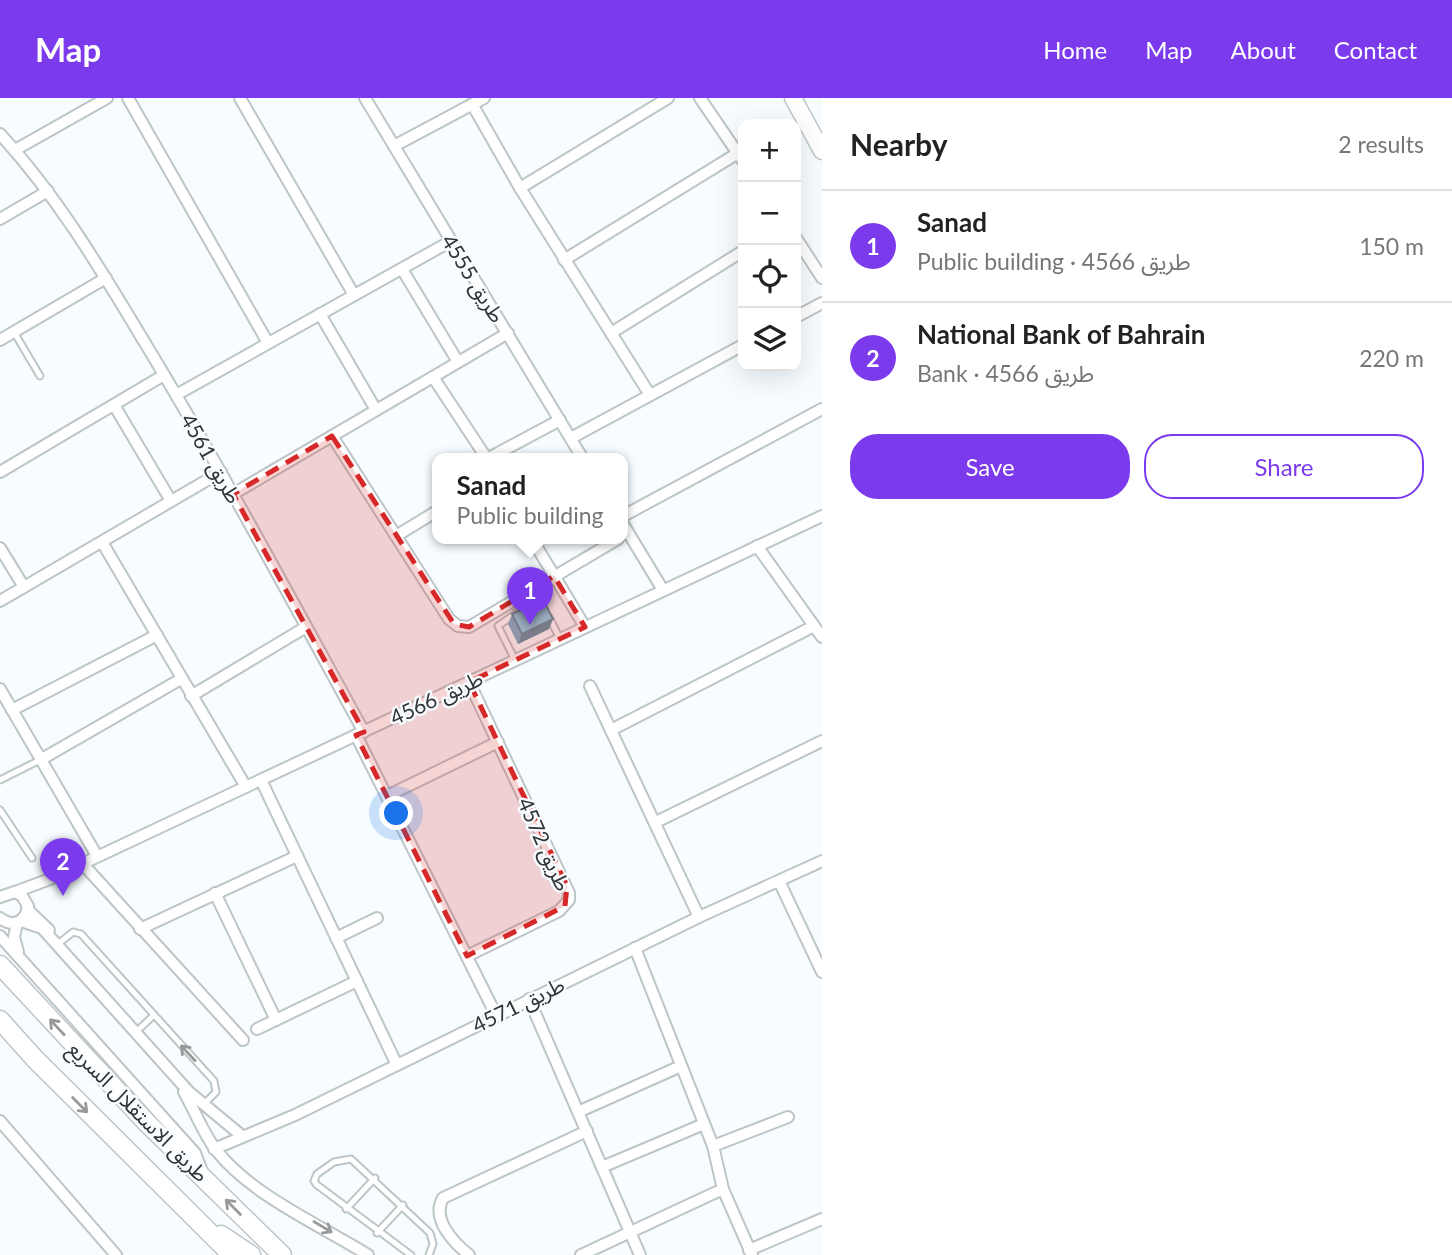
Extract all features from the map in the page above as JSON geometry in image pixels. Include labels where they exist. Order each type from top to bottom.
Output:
[{"type":"main road","name":"طريق الاستقلال السريع","points":[[0,965],[147,1123],[282,1255]]},
{"type":"main road","name":"طريق الاستقلال السريع","points":[[0,1020],[99,1124],[232,1255]]},
{"type":"main road","points":[[202,1225],[251,1255]]},
{"type":"street","points":[[15,150],[107,98]]},
{"type":"street","points":[[128,98],[268,343]]},
{"type":"street","points":[[240,98],[354,295]]},
{"type":"street","name":"طريق 4555","points":[[365,98],[580,453]]},
{"type":"street","points":[[394,146],[484,98]]},
{"type":"street","points":[[520,188],[668,98]]},
{"type":"street","points":[[700,98],[738,154]]},
{"type":"street","points":[[793,98],[822,151]]},
{"type":"street","points":[[472,104],[564,260],[650,395]]},
{"type":"street","name":"طريق 4561","points":[[0,134],[48,191],[106,278],[221,472],[306,627],[360,733]]},
{"type":"street","points":[[564,260],[738,158]]},
{"type":"street","points":[[0,219],[48,191]]},
{"type":"street","points":[[176,395],[451,241]]},
{"type":"street","points":[[801,245],[822,278]]},
{"type":"street","points":[[611,333],[738,254]]},
{"type":"street","points":[[402,269],[458,362]]},
{"type":"street","points":[[0,340],[106,278]]},
{"type":"street","points":[[801,314],[822,303]]},
{"type":"street","points":[[320,314],[376,410]]},
{"type":"street","points":[[233,494],[508,333]]},
{"type":"street","points":[[571,438],[738,348]]},
{"type":"street","points":[[0,472],[164,375]]},
{"type":"street","points":[[433,377],[483,453]]},
{"type":"street","points":[[114,405],[171,501]]},
{"type":"street","points":[[628,513],[822,409]]},
{"type":"street","points":[[498,453],[559,420]]},
{"type":"street","points":[[332,436],[449,619],[461,627],[469,626],[609,544]]},
{"type":"street","points":[[0,601],[221,472]]},
{"type":"street","points":[[396,536],[432,514]]},
{"type":"street","name":"طريق 4566","points":[[5,895],[50,879],[822,516]]},
{"type":"street","points":[[628,536],[663,590]]},
{"type":"street","points":[[102,542],[246,787]]},
{"type":"street","points":[[535,544],[585,627]]},
{"type":"street","points":[[757,546],[822,637]]},
{"type":"street","points":[[0,548],[24,587]]},
{"type":"street","points":[[611,730],[814,626]]},
{"type":"street","points":[[191,696],[306,627]]},
{"type":"street","points":[[12,710],[157,635]]},
{"type":"street","points":[[40,760],[181,679]]},
{"type":"street","name":"طريق 4572","points":[[467,956],[559,911],[569,900],[567,886],[469,682]]},
{"type":"street","points":[[590,686],[699,916]]},
{"type":"street","points":[[0,689],[97,856]]},
{"type":"street","points":[[360,733],[387,796],[496,1015]]},
{"type":"street","points":[[656,822],[822,741]]},
{"type":"street","points":[[387,796],[498,742]]},
{"type":"street","points":[[261,780],[396,1063]]},
{"type":"street","points":[[140,929],[298,856]]},
{"type":"street","name":"طريق 4571","points":[[215,1149],[295,1115],[699,916],[822,861]]},
{"type":"street","points":[[82,863],[243,1040]]},
{"type":"street","name":"طريق 4566","points":[[19,922],[27,906],[50,879]]},
{"type":"street","points":[[779,881],[822,972]]},
{"type":"street","points":[[215,893],[276,1020]]},
{"type":"street","points":[[5,895],[27,906],[45,923],[61,948]]},
{"type":"street","points":[[0,918],[8,923],[19,922],[42,928],[176,1078],[203,1105],[242,1136]]},
{"type":"street","points":[[336,938],[377,918]]},
{"type":"street","points":[[19,922],[14,937],[20,958]]},
{"type":"street","points":[[0,936],[195,1153],[203,1176]]},
{"type":"street","points":[[635,948],[713,1146],[723,1189],[751,1252],[822,1219]]},
{"type":"street","points":[[257,1029],[357,981]]},
{"type":"street","points":[[529,999],[640,1255]]},
{"type":"street","points":[[578,1112],[681,1066]]},
{"type":"street","points":[[176,1078],[215,1149],[251,1184],[368,1255]]},
{"type":"street","points":[[713,1146],[788,1116]]},
{"type":"street","points":[[0,1121],[116,1255]]},
{"type":"street","points":[[602,1167],[704,1124]]},
{"type":"street","points":[[469,1255],[441,1221],[439,1205],[443,1198],[587,1131]]},
{"type":"street","points":[[581,1255],[723,1189]]},
{"type":"lane","points":[[14,332],[40,376]]},
{"type":"lane","points":[[544,607],[560,639]]},
{"type":"lane","points":[[514,660],[498,626],[523,610]]},
{"type":"lane","points":[[0,780],[40,760]]},
{"type":"lane","points":[[0,810],[32,858]]},
{"type":"lane","points":[[61,948],[71,933],[79,932],[216,1084],[216,1092],[203,1105]]},
{"type":"lane","points":[[136,1032],[153,1016]]},
{"type":"lane","points":[[411,1255],[346,1209],[316,1183],[317,1174],[338,1160],[347,1158],[356,1161],[432,1236],[433,1247],[429,1255]]},
{"type":"lane","points":[[346,1209],[375,1178]]},
{"type":"lane","points":[[377,1233],[403,1205]]},
{"type":"highlighted area","points":[[332,436],[454,624],[469,627],[554,576],[585,627],[469,682],[567,886],[565,906],[467,956],[356,735],[364,732],[233,494]]},
{"type":"building","points":[[543,599],[553,619],[522,634],[512,614]]},
{"type":"place","name":"Sanad","points":[[530,625]]},
{"type":"place","name":"National Bank of Bahrain","points":[[63,896]]}]
